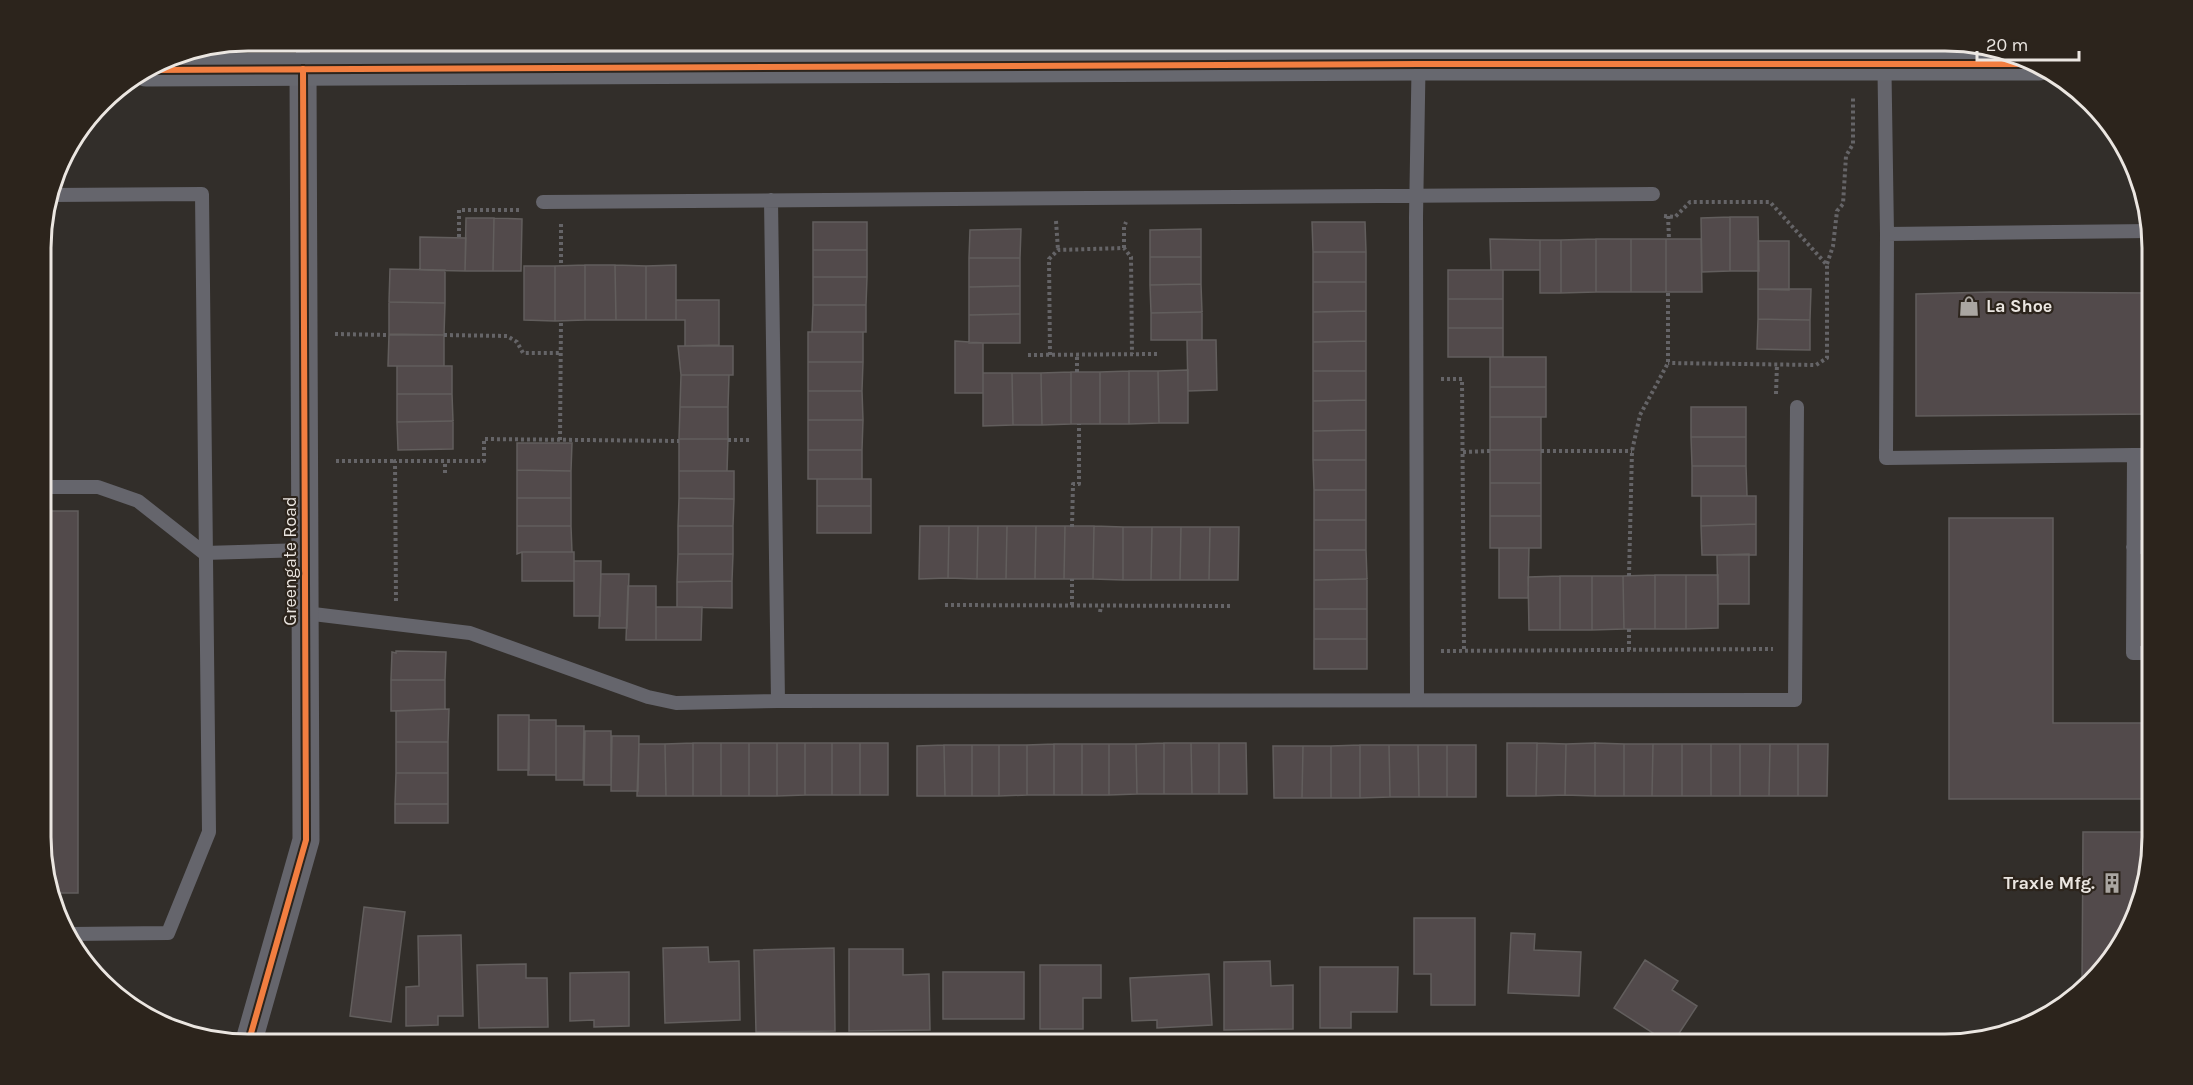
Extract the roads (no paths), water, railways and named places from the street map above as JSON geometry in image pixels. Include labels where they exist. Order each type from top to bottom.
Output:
[{"type":"main road","points":[[168,68],[303,55],[779,53],[1419,52],[1874,56],[2013,63]]},
{"type":"street","name":"Greengate Road","points":[[251,1034],[306,840],[303,55]]},
{"type":"lane","points":[[1417,700],[1416,197],[1419,52]]},
{"type":"lane","points":[[1874,56],[1887,234],[1886,458],[2142,455]]},
{"type":"lane","points":[[59,195],[202,194],[204,552],[209,832],[168,933],[76,934]]},
{"type":"lane","points":[[543,202],[1653,194]]},
{"type":"lane","points":[[771,200],[778,700]]},
{"type":"lane","points":[[1887,234],[2141,231]]},
{"type":"lane","points":[[305,614],[470,633],[648,697],[676,703],[778,700],[1795,700],[1797,407]]},
{"type":"lane","points":[[2134,455],[2133,653],[2142,653]]},
{"type":"lane","points":[[51,487],[98,487],[138,501],[204,552],[305,550]]},
{"type":"lane","points":[[2133,547],[2142,547]]},
{"type":"place","name":"La Shoe","points":[[1969,306]]},
{"type":"place","name":"Traxle Mfg.","points":[[2112,883]]}]
